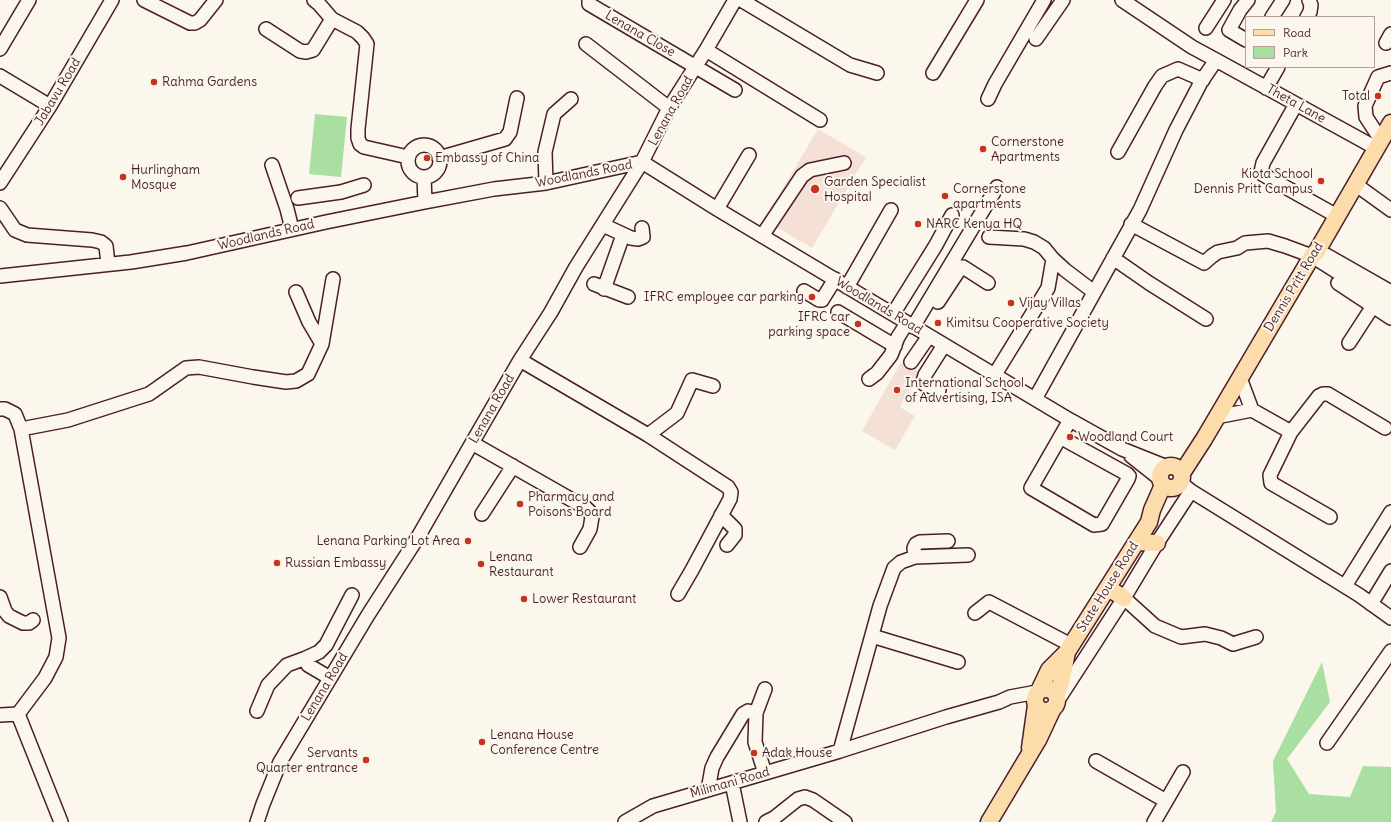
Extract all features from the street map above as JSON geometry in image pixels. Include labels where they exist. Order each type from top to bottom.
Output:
[{"type":"main road","name":"Dennis Pritt Road","points":[[1174,479],[1198,448],[1391,123]]},
{"type":"main road","name":"State House Road","points":[[1028,755],[1037,698],[1049,670],[1069,649],[1149,522],[1158,513],[1174,479]]},
{"type":"main road","points":[[1137,542],[1157,543]]},
{"type":"main road","points":[[1108,588],[1124,598]]},
{"type":"main road","name":"State House Road","points":[[989,822],[1038,740],[1056,701],[1069,649]]},
{"type":"main road","points":[[1037,698],[1042,710],[1046,711],[1056,701]]},
{"type":"street","points":[[0,49],[29,0]]},
{"type":"street","name":"Jabavu Road","points":[[0,182],[50,106],[112,0]]},
{"type":"street","points":[[145,0],[190,23],[195,24],[216,0]]},
{"type":"street","points":[[314,0],[332,19],[357,32],[367,44],[358,129],[360,144],[364,147],[408,157]]},
{"type":"street","name":"Lenana Close","points":[[589,0],[589,4],[696,67]]},
{"type":"street","name":"Lenana Road","points":[[257,822],[262,804],[280,762],[368,615],[418,538],[520,360],[642,162],[669,108],[696,67],[735,0]]},
{"type":"street","points":[[741,0],[850,65],[877,73]]},
{"type":"street","points":[[932,73],[977,0]]},
{"type":"street","points":[[988,98],[1044,0]]},
{"type":"street","points":[[1036,39],[1062,0]]},
{"type":"street","name":"Theta Lane","points":[[1122,0],[1192,47],[1296,104],[1378,144]]},
{"type":"street","points":[[1206,28],[1224,0]]},
{"type":"street","points":[[1228,0],[1244,5],[1229,30],[1245,39]]},
{"type":"street","points":[[1273,16],[1283,0]]},
{"type":"street","points":[[1308,16],[1311,5],[1309,0]]},
{"type":"street","points":[[266,29],[300,51],[306,52],[313,50],[332,19]]},
{"type":"street","points":[[586,44],[669,108]]},
{"type":"street","points":[[706,50],[820,120]]},
{"type":"street","points":[[1036,399],[1140,210],[1176,130],[1203,80],[1216,60]]},
{"type":"street","points":[[696,67],[735,90]]},
{"type":"street","points":[[1266,88],[1277,68]]},
{"type":"street","points":[[1118,152],[1162,76],[1178,69],[1203,80]]},
{"type":"street","points":[[1378,144],[1366,117],[1365,106],[1378,77],[1391,73]]},
{"type":"street","points":[[0,76],[50,106]]},
{"type":"street","points":[[439,158],[505,139],[510,132],[517,98]]},
{"type":"street","points":[[546,183],[545,152],[554,114],[571,99]]},
{"type":"street","points":[[1296,104],[1263,163],[1261,172],[1262,174],[1337,216]]},
{"type":"street","points":[[426,145],[433,148],[438,154],[439,162],[437,169],[431,175],[424,177],[418,176],[410,168],[408,157],[412,150],[418,146],[426,145]]},
{"type":"street","points":[[717,209],[749,155]]},
{"type":"street","name":"Woodlands Road","points":[[0,276],[108,264],[187,253],[292,229],[425,202],[494,189],[546,183],[642,162],[994,376],[1174,479],[1345,586],[1391,618]]},
{"type":"street","points":[[762,236],[802,176],[810,170],[844,163]]},
{"type":"street","points":[[272,166],[287,209],[292,229]]},
{"type":"street","points":[[424,177],[425,202]]},
{"type":"street","points":[[1354,184],[1391,209]]},
{"type":"street","points":[[298,198],[341,192],[364,185]]},
{"type":"street","points":[[911,362],[917,329],[997,187]]},
{"type":"street","points":[[0,208],[15,230],[27,236],[102,242],[106,246],[108,264]]},
{"type":"street","points":[[847,287],[891,210]]},
{"type":"street","points":[[893,314],[936,245],[952,215]]},
{"type":"street","points":[[1132,224],[1204,263],[1218,252],[1237,248],[1245,243],[1268,241],[1312,257],[1391,292]]},
{"type":"street","points":[[603,225],[623,235],[638,239],[643,237],[642,228]]},
{"type":"street","points":[[623,235],[599,286],[628,297]]},
{"type":"street","points":[[989,237],[1024,239],[1034,242],[1044,248],[1053,259],[1094,292]]},
{"type":"street","points":[[1312,257],[1391,306]]},
{"type":"street","points":[[1312,257],[1373,306],[1391,318]]},
{"type":"street","points":[[1113,258],[1206,319]]},
{"type":"street","points":[[994,376],[1048,288],[1053,259]]},
{"type":"street","points":[[869,379],[877,373],[891,355],[894,346],[917,329],[961,267],[988,283]]},
{"type":"street","points":[[21,429],[68,420],[149,394],[186,368],[199,366],[253,378],[286,382],[296,381],[308,374],[322,344],[333,278]]},
{"type":"street","points":[[804,292],[819,300],[822,300],[835,279]]},
{"type":"street","points":[[296,292],[309,322],[322,344]]},
{"type":"street","points":[[1349,343],[1373,306]]},
{"type":"street","points":[[838,312],[894,346]]},
{"type":"street","points":[[940,390],[924,384],[923,382],[925,374],[944,345]]},
{"type":"street","points":[[520,360],[648,435],[728,487],[730,498],[678,594]]},
{"type":"street","points":[[1240,378],[1252,410],[1292,432]]},
{"type":"street","points":[[648,435],[677,413],[692,380],[713,386]]},
{"type":"street","points":[[1330,517],[1271,483],[1270,475],[1292,432],[1319,396],[1323,394],[1328,394],[1385,428]]},
{"type":"street","points":[[0,410],[5,409],[15,414],[21,429],[59,638],[56,657],[45,678],[18,714],[0,715]]},
{"type":"street","points":[[1214,421],[1252,410]]},
{"type":"street","points":[[1060,437],[1127,474],[1128,476],[1128,479],[1102,524],[1094,525],[1031,488],[1060,437],[1070,420]]},
{"type":"street","points":[[472,443],[586,508],[592,517],[590,529],[580,547]]},
{"type":"street","points":[[482,514],[513,466]]},
{"type":"street","points":[[1056,701],[1124,598],[1157,543],[1174,479]]},
{"type":"street","points":[[1345,586],[1391,512]]},
{"type":"street","points":[[721,516],[735,529],[734,535],[727,545]]},
{"type":"street","points":[[915,557],[914,548],[916,544],[920,542],[948,541]]},
{"type":"street","points":[[840,751],[880,606],[894,568],[901,562],[915,557],[968,555]]},
{"type":"street","points":[[1371,604],[1391,571]]},
{"type":"street","points":[[257,710],[268,685],[287,665],[319,652],[326,645],[352,595]]},
{"type":"street","points":[[0,597],[5,611],[9,616],[23,623],[29,623],[33,620]]},
{"type":"street","points":[[1124,598],[1155,626],[1182,636],[1205,634],[1221,638],[1233,644],[1256,637]]},
{"type":"street","points":[[975,613],[989,602],[1069,649]]},
{"type":"street","points":[[872,636],[958,662]]},
{"type":"street","points":[[1327,743],[1391,651]]},
{"type":"street","points":[[306,658],[308,665],[330,678]]},
{"type":"street","points":[[765,689],[756,713],[754,742],[765,773]]},
{"type":"street","name":"Milimani Road","points":[[625,822],[653,806],[840,751],[946,717],[999,702],[1010,704],[1037,698]]},
{"type":"street","points":[[708,790],[712,768],[743,714],[748,711],[756,713]]},
{"type":"street","points":[[18,714],[61,822]]},
{"type":"street","points":[[1096,761],[1166,801]]},
{"type":"street","points":[[1154,822],[1183,772]]},
{"type":"street","points":[[732,782],[740,822]]},
{"type":"street","points":[[766,822],[774,818],[798,799],[805,797],[813,800],[845,822]]},
{"type":"shaded area","name":"Garden Specialist Hospital","points":[[818,129],[866,157],[812,248],[764,220]]},
{"type":"shaded area","name":"International School of Advertising, ISA","points":[[901,362],[919,372],[900,407],[915,416],[895,450],[862,431]]},
{"type":"green space","points":[[315,114],[347,117],[341,177],[309,174]]},
{"type":"green space","points":[[1322,662],[1330,702],[1287,759],[1309,794],[1350,797],[1363,766],[1391,767],[1391,822],[1271,822],[1276,812],[1273,761]]},
{"type":"place","name":"Rahma Gardens","points":[[154,82]]},
{"type":"place","name":"Total","points":[[1378,96]]},
{"type":"place","name":"Cornerstone Apartments","points":[[983,149]]},
{"type":"place","name":"Embassy of China","points":[[427,158]]},
{"type":"place","name":"Hurlingham Mosque","points":[[123,177]]},
{"type":"place","name":"Kiota School Dennis Pritt Campus","points":[[1321,181]]},
{"type":"place","name":"Garden Specialist Hospital","points":[[815,189]]},
{"type":"place","name":"Cornerstone apartments","points":[[945,196]]},
{"type":"place","name":"NARC Kenya HQ","points":[[918,224]]},
{"type":"place","name":"IFRC employee car parking","points":[[812,297]]},
{"type":"place","name":"Vijay Villas","points":[[1011,303]]},
{"type":"place","name":"Kimitsu Cooperative Society","points":[[938,323]]},
{"type":"place","name":"IFRC car parking space","points":[[858,324]]},
{"type":"place","name":"International School of Advertising, ISA","points":[[897,390]]},
{"type":"place","name":"Woodland Court","points":[[1070,437]]},
{"type":"place","name":"Pharmacy and Poisons Board","points":[[520,504]]},
{"type":"place","name":"Lenana Parking Lot Area","points":[[468,541]]},
{"type":"place","name":"Russian Embassy","points":[[277,563]]},
{"type":"place","name":"Lenana Restaurant","points":[[481,564]]},
{"type":"place","name":"Lower Restaurant","points":[[524,599]]},
{"type":"place","name":"Lenana House Conference Centre","points":[[482,742]]},
{"type":"place","name":"Adak House","points":[[754,753]]},
{"type":"place","name":"Servants Quarter entrance","points":[[366,760]]}]
